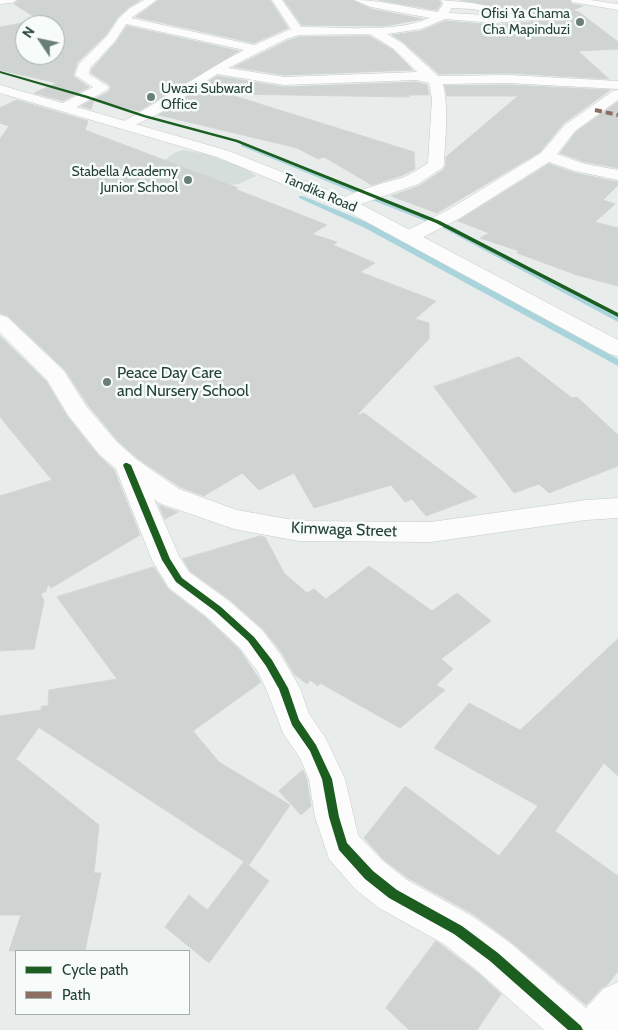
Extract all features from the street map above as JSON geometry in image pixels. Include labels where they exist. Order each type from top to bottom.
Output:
[{"type":"street","points":[[0,1],[12,0]]},
{"type":"street","points":[[66,107],[102,87],[82,75],[84,68],[111,38],[123,20],[134,10],[152,0]]},
{"type":"street","points":[[277,0],[298,31]]},
{"type":"street","points":[[358,0],[363,3],[395,10],[474,6],[501,2]]},
{"type":"street","points":[[576,0],[618,7]]},
{"type":"street","points":[[446,7],[505,21],[527,18],[474,6]]},
{"type":"street","points":[[127,125],[159,108],[216,70],[282,36],[298,31],[374,31],[421,26],[446,7]]},
{"type":"street","points":[[123,20],[254,49]]},
{"type":"street","points":[[347,204],[366,195],[412,180],[436,165],[439,129],[436,115],[439,99],[434,80],[398,46],[374,31]]},
{"type":"street","points":[[216,70],[284,80],[416,76],[434,80],[508,79],[618,85]]},
{"type":"street","name":"Tandika Road","points":[[0,89],[223,154],[310,188],[347,204],[618,349]]},
{"type":"street","points":[[409,237],[454,214],[547,156],[570,128],[618,94]]},
{"type":"street","points":[[547,156],[581,168],[618,176]]},
{"type":"street","name":"Kimwaga Street","points":[[0,321],[56,376],[77,410],[108,448],[127,465],[169,496],[234,519],[298,531],[431,532],[586,510],[618,508]]},
{"type":"street","points":[[127,465],[166,560],[179,580],[218,609],[251,640],[269,663],[283,688],[295,722],[313,748],[327,780],[334,817],[343,846],[369,875],[393,894],[458,930],[494,957],[577,1030]]},
{"type":"street","points":[[596,1030],[618,1004]]},
{"type":"shaded area","points":[[183,150],[206,154],[245,168],[256,176],[239,184],[221,186],[155,168],[174,153]]},
{"type":"building","points":[[19,0],[140,0],[118,17],[106,35],[77,63],[73,76],[89,87],[63,101],[34,93],[57,83],[0,70],[0,27],[15,24],[15,65],[65,65],[65,15],[31,15],[14,4]]},
{"type":"building","points":[[159,0],[270,0],[288,28],[254,43],[136,17]]},
{"type":"building","points":[[284,0],[352,0],[371,9],[423,19],[384,26],[302,25]]},
{"type":"building","points":[[379,0],[439,0],[441,4],[437,10]]},
{"type":"building","points":[[461,0],[569,0],[572,4],[583,6],[573,10],[579,12],[618,42],[618,49],[578,51],[609,79],[508,73],[439,74],[403,42],[392,35],[421,31],[445,21],[494,25],[531,22],[535,18],[531,14]]},
{"type":"building","points":[[127,26],[239,51],[139,111],[94,100],[91,109],[81,106],[108,92],[111,88],[110,85],[91,73],[92,69],[116,42]]},
{"type":"building","points":[[369,36],[393,50],[413,70],[284,75],[234,67],[299,37]]},
{"type":"building","points":[[217,76],[284,87],[416,82],[427,85],[429,95],[409,95],[409,97],[228,94],[414,152],[415,169],[372,185],[324,157],[318,159],[297,148],[159,115]]},
{"type":"building","points":[[508,85],[610,90],[564,123],[540,152],[437,213],[391,196],[419,186],[443,170],[446,165],[446,157],[518,96],[447,96],[445,86]]},
{"type":"building","points":[[17,100],[88,121],[85,130],[238,188],[235,189],[327,225],[312,234],[337,242],[333,245],[375,263],[360,272],[436,301],[415,319],[429,323],[429,339],[356,416],[364,413],[477,497],[426,516],[412,499],[405,502],[391,485],[314,508],[294,473],[259,490],[242,473],[204,496],[180,487],[137,458],[118,441],[88,405],[65,370],[8,316],[0,313],[0,139],[9,126],[0,123],[0,108]]},
{"type":"building","points":[[618,102],[618,168],[585,162],[560,153],[576,132]]},
{"type":"building","points":[[549,164],[575,173],[618,182],[618,185],[603,200],[615,204],[595,222],[618,228],[618,286],[577,275],[517,253],[519,251],[480,238],[489,233],[458,221]]},
{"type":"building","points":[[0,336],[46,381],[67,416],[98,455],[114,470],[140,535],[51,588],[48,584],[46,591],[41,594],[44,601],[34,649],[0,651],[0,496],[52,480],[0,417]]},
{"type":"building","points":[[519,357],[572,398],[577,397],[618,435],[618,466],[549,493],[539,484],[514,493],[434,387]]},
{"type":"building","points":[[159,505],[178,512],[165,519]]},
{"type":"building","points":[[260,536],[265,537],[284,573],[307,593],[314,589],[326,599],[369,566],[432,611],[457,593],[491,621],[441,659],[453,669],[436,685],[445,690],[400,728],[320,683],[318,686],[310,680],[307,684],[294,674],[282,653],[263,629],[230,600],[190,571],[183,559]]},
{"type":"building","points":[[154,567],[168,589],[206,618],[239,649],[261,682],[193,731],[219,762],[290,805],[249,865],[40,728],[40,726],[16,759],[99,825],[94,873],[101,873],[85,950],[9,951],[21,915],[0,915],[0,716],[41,710],[42,706],[48,706],[49,690],[117,679],[57,597]]},
{"type":"building","points":[[618,639],[618,776],[604,763],[555,831],[618,876],[618,971],[608,984],[586,1005],[510,941],[473,914],[408,878],[384,860],[364,838],[405,786],[499,856],[538,806],[434,748],[469,703],[520,730]]},
{"type":"building","points":[[303,770],[307,780],[311,806],[301,815],[279,791]]},
{"type":"building","points":[[244,862],[269,881],[209,963],[165,927],[189,895],[207,910]]},
{"type":"building","points":[[436,941],[478,973],[501,994],[477,1030],[409,1030],[386,1008]]},
{"type":"waterway","points":[[243,145],[348,189],[432,221],[432,225],[442,225],[618,319]]},
{"type":"waterway","points":[[301,197],[368,226],[618,363]]},
{"type":"marked path","points":[[595,110],[618,115]]},
{"type":"cycle path","points":[[0,72],[87,97],[144,116],[237,141],[438,222],[618,315]]},
{"type":"cycle path","points":[[127,465],[166,560],[179,580],[218,609],[251,639],[269,663],[283,688],[295,722],[313,748],[327,779],[334,817],[343,846],[369,875],[393,894],[458,930],[494,957],[577,1030]]},
{"type":"place","name":"Ofisi Ya Chama Cha Mapinduzi","points":[[580,22]]},
{"type":"place","name":"Uwazi Subward Office","points":[[151,97]]},
{"type":"place","name":"Stabella Academy Junior School","points":[[188,180]]},
{"type":"place","name":"Peace Day Care and Nursery School","points":[[107,382]]}]
